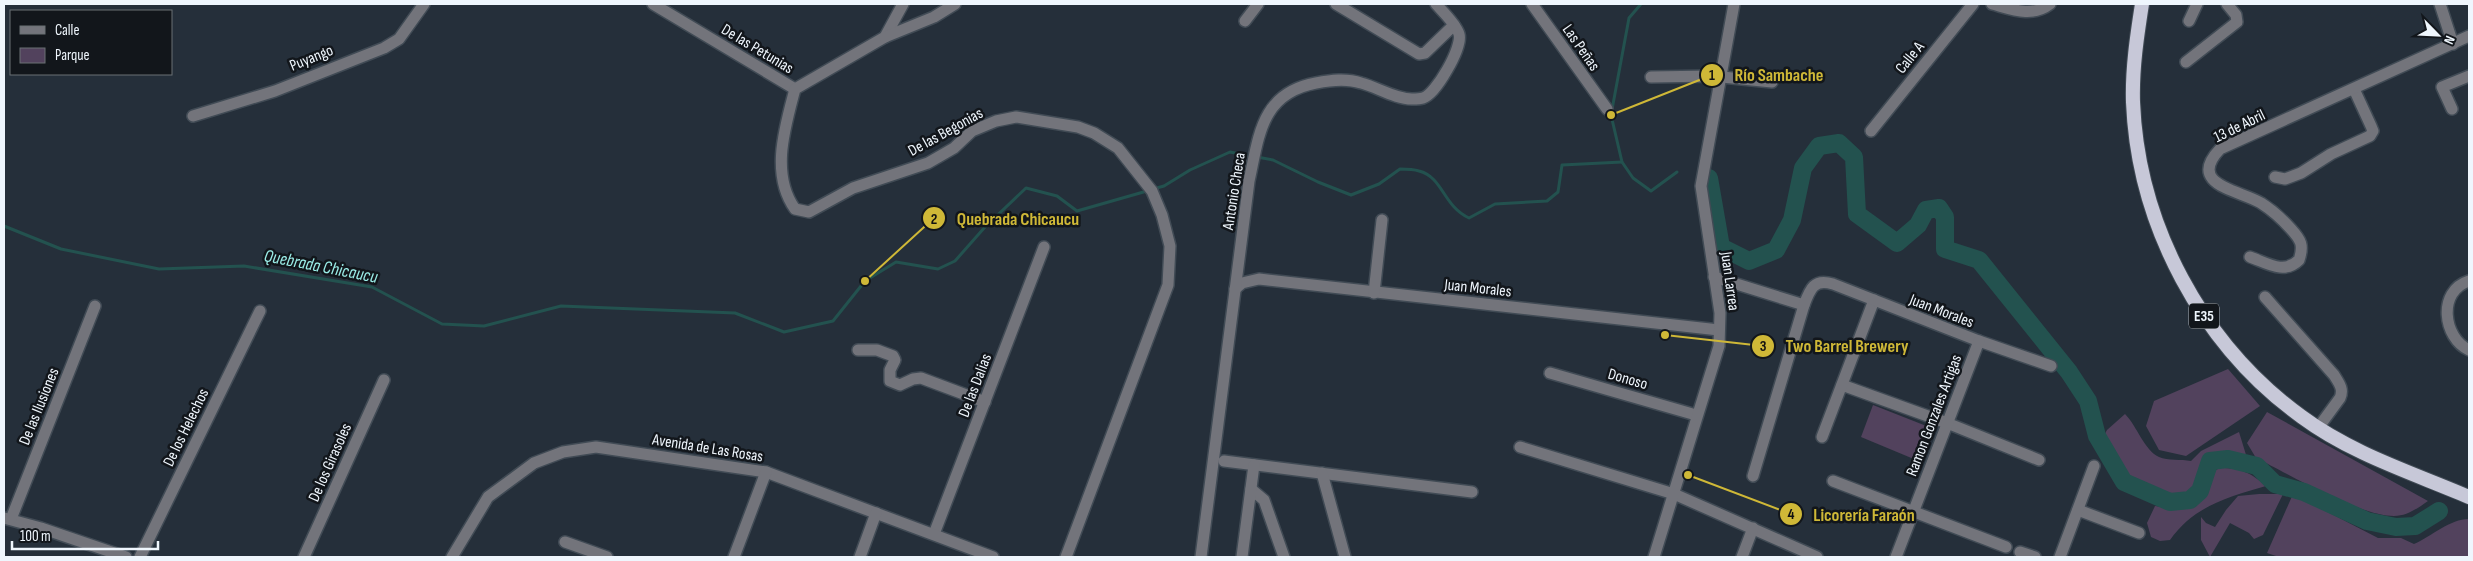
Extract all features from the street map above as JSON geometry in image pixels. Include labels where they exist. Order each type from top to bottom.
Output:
[{"type":"highway","name":"E35","points":[[2142,4],[2134,65],[2133,102],[2136,138],[2150,204],[2175,267],[2205,318],[2246,370],[2318,428],[2354,449],[2469,497]]},
{"type":"street","name":"Puyango","points":[[193,116],[276,91],[384,48],[399,39],[424,4]]},
{"type":"street","name":"De las Petunias","points":[[653,4],[795,89]]},
{"type":"street","points":[[885,37],[903,4]]},
{"type":"street","points":[[795,89],[885,37],[934,17],[955,4]]},
{"type":"street","points":[[1245,21],[1258,4]]},
{"type":"street","points":[[1336,4],[1419,54],[1425,53],[1454,25]]},
{"type":"street","name":"Antonio Checa","points":[[1204,555],[1235,289],[1250,181],[1262,124],[1276,101],[1302,85],[1342,80],[1360,82],[1410,100],[1424,98],[1435,90],[1459,48],[1459,33],[1436,4]]},
{"type":"street","name":"Las Peñas","points":[[1532,4],[1607,109]]},
{"type":"street","name":"Juan Larrea","points":[[1654,557],[1696,415],[1719,346],[1720,313],[1701,186],[1734,4]]},
{"type":"street","name":"Calle A","points":[[1871,131],[1973,4]]},
{"type":"street","points":[[1992,4],[2023,12],[2045,8],[2050,4]]},
{"type":"street","points":[[2189,21],[2197,4]]},
{"type":"street","points":[[2186,62],[2237,22],[2236,15],[2227,4]]},
{"type":"street","points":[[2440,4],[2453,44]]},
{"type":"street","name":"13 de Abril","points":[[2250,257],[2279,268],[2286,268],[2299,260],[2303,249],[2301,240],[2283,220],[2261,203],[2218,185],[2212,179],[2208,172],[2210,159],[2220,149],[2453,44],[2468,39]]},
{"type":"street","points":[[1651,77],[1721,76],[1772,82]]},
{"type":"street","points":[[2452,109],[2442,87],[2469,76]]},
{"type":"street","name":"De las Begonias","points":[[795,89],[781,144],[786,196],[795,209],[809,212],[853,188],[928,163],[954,148],[972,132],[996,121],[1016,117],[1078,126],[1094,132],[1118,148],[1145,180],[1162,215],[1170,246],[1168,285],[1066,557]]},
{"type":"street","points":[[2275,177],[2285,179],[2301,173],[2332,154],[2370,136],[2372,132],[2371,126],[2354,89]]},
{"type":"street","points":[[1374,293],[1382,220]]},
{"type":"street","name":"De las Dalias","points":[[934,534],[1044,247]]},
{"type":"street","points":[[1714,277],[1804,305],[1753,476]]},
{"type":"street","name":"Juan Morales","points":[[1235,289],[1242,283],[1258,279],[1719,330]]},
{"type":"street","name":"Juan Morales","points":[[1804,305],[1810,289],[1823,281],[1979,342],[2051,366]]},
{"type":"street","points":[[2469,281],[2455,290],[2449,301],[2447,321],[2454,337],[2462,346],[2469,350]]},
{"type":"street","points":[[2265,298],[2340,384],[2342,393],[2340,398],[2318,428]]},
{"type":"street","points":[[1822,437],[1874,300]]},
{"type":"street","name":"De las Ilusiones","points":[[7,518],[95,306]]},
{"type":"street","name":"De los Helechos","points":[[140,557],[260,311]]},
{"type":"street","name":"Ramon Gonzales Artigas","points":[[1896,557],[1979,342]]},
{"type":"street","points":[[858,350],[878,350],[893,356],[895,360],[889,376],[890,381],[894,384],[900,386],[913,379],[921,378],[985,402]]},
{"type":"street","name":"Donoso","points":[[1550,373],[1696,415]]},
{"type":"street","name":"De los Girasoles","points":[[304,557],[384,380]]},
{"type":"street","points":[[1842,385],[1947,423],[2039,460]]},
{"type":"street","name":"Avenida de Las Rosas","points":[[452,557],[488,497],[534,463],[563,452],[596,447],[766,472],[988,556]]},
{"type":"street","points":[[1520,447],[1674,494],[1818,557]]},
{"type":"street","points":[[1224,461],[1472,492]]},
{"type":"street","points":[[1242,557],[1254,465]]},
{"type":"street","points":[[2060,557],[2094,466]]},
{"type":"street","points":[[734,557],[766,472]]},
{"type":"street","points":[[1322,473],[1346,557]]},
{"type":"street","points":[[1833,480],[2006,547]]},
{"type":"street","points":[[1252,489],[1264,500],[1284,557]]},
{"type":"street","points":[[2078,510],[2139,533]]},
{"type":"street","points":[[860,557],[876,513]]},
{"type":"street","points":[[7,518],[126,557]]},
{"type":"street","points":[[1742,557],[1752,528]]},
{"type":"street","points":[[565,542],[607,557]]},
{"type":"street","points":[[2020,552],[2035,557]]},
{"type":"green space","points":[[2228,369],[2260,406],[2186,456],[2159,450],[2146,426],[2154,401]]},
{"type":"green space","points":[[1873,405],[1934,429],[1921,462],[1861,437]]},
{"type":"green space","points":[[2267,412],[2428,501],[2403,515],[2379,514],[2344,502],[2256,458],[2247,443]]},
{"type":"green space","points":[[2125,414],[2149,449],[2159,457],[2191,461],[2201,451],[2239,432],[2247,458],[2217,454],[2207,456],[2194,488],[2185,495],[2166,495],[2128,477],[2100,443],[2107,430]]},
{"type":"green space","points":[[2221,468],[2245,472],[2266,486],[2213,504],[2179,528],[2170,540],[2160,541],[2151,537],[2147,523],[2155,506],[2178,508],[2193,504],[2203,492],[2212,471]]},
{"type":"green space","points":[[2283,494],[2263,535],[2254,539],[2249,533],[2230,523],[2210,557],[2201,540],[2201,517],[2206,523],[2215,527],[2238,496]]},
{"type":"green space","points":[[2293,494],[2378,538],[2401,538],[2414,544],[2448,525],[2469,519],[2469,557],[2279,557],[2267,553]]},
{"type":"waterway","points":[[1641,4],[1629,18],[1611,115],[1622,162],[1633,178],[1651,191],[1677,172]]},
{"type":"waterway","points":[[1709,178],[1721,247],[1749,261],[1776,250],[1792,220],[1803,168],[1819,146],[1839,143],[1854,157],[1857,214],[1897,243],[1918,225],[1926,210],[1939,208],[1945,217],[1945,249],[1979,260],[2069,372],[2088,401],[2097,436],[2124,482],[2170,502],[2190,500],[2200,491],[2210,461],[2228,459],[2257,466],[2275,484],[2304,492],[2367,521],[2396,527],[2415,526],[2439,511]]},
{"type":"waterway","name":"Quebrada Chicaucu","points":[[1153,189],[1164,186],[1190,170],[1230,152],[1250,156]]},
{"type":"waterway","name":"Quebrada Chicaucu","points":[[1257,157],[1273,160],[1318,182],[1351,195],[1379,184],[1400,169],[1417,170],[1433,179],[1460,213],[1469,218],[1495,204],[1547,201],[1558,192],[1562,165],[1622,162]]},
{"type":"waterway","name":"Quebrada Chicaucu","points":[[4,226],[61,249],[159,269],[244,266],[372,287],[442,324],[484,326],[561,306],[735,313],[784,332],[833,321],[865,281],[896,262],[938,269],[955,261],[985,227],[1026,188],[1057,196],[1077,211],[1147,191]]},
{"type":"place","name":"Río Sambache","points":[[1611,115]]},
{"type":"place","name":"Quebrada Chicaucu","points":[[865,281]]},
{"type":"place","name":"Two Barrel Brewery","points":[[1665,335]]},
{"type":"place","name":"Licorería Faraón","points":[[1688,475]]}]
